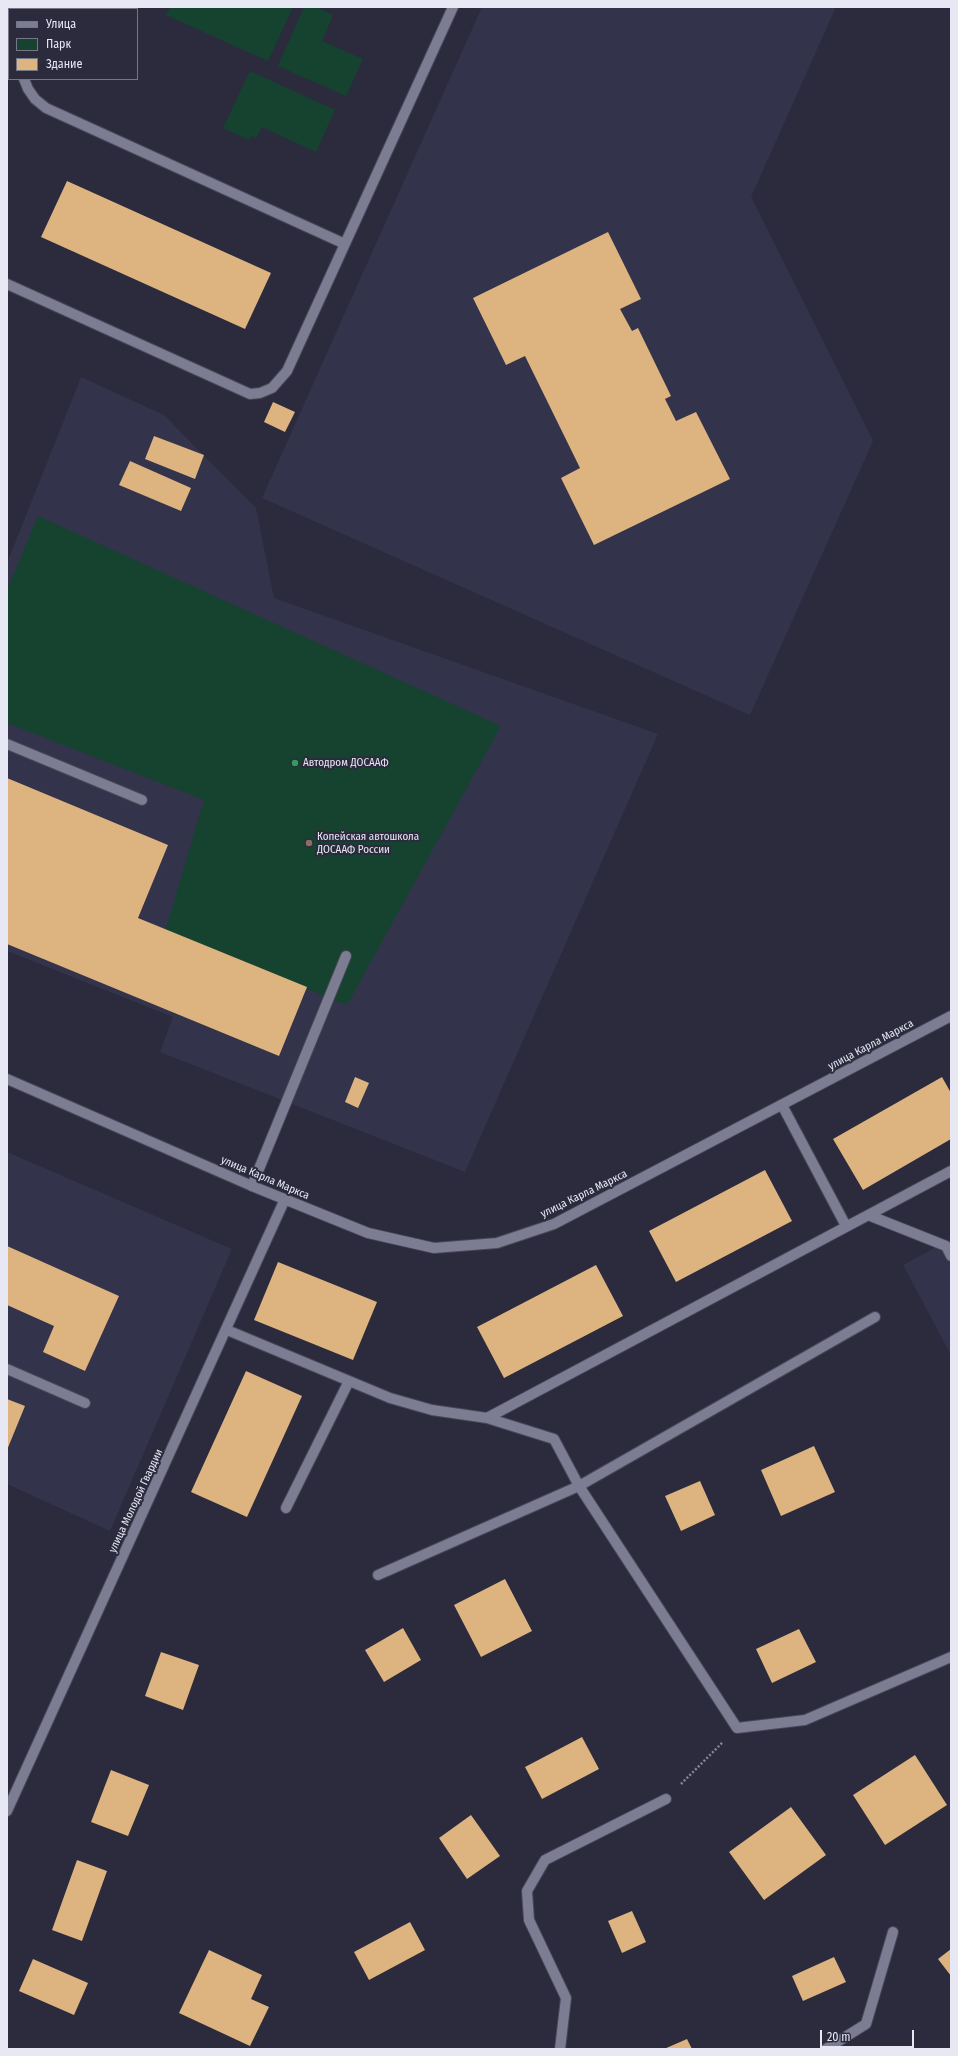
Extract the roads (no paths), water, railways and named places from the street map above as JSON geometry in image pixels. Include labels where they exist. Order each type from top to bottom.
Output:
[{"type":"street","points":[[7,284],[250,394],[260,393],[272,388],[287,371],[345,244],[449,8]]},
{"type":"street","points":[[24,80],[28,89],[35,99],[46,108],[345,244]]},
{"type":"street","points":[[7,744],[142,800]]},
{"type":"street","points":[[252,1186],[346,956]]},
{"type":"street","name":"улица Карла Маркса","points":[[7,1079],[252,1186],[368,1233],[434,1248],[497,1243],[554,1224],[951,1016]]},
{"type":"street","points":[[782,1105],[846,1226]]},
{"type":"street","points":[[487,1418],[846,1226],[951,1172]]},
{"type":"street","name":"улица Молодой Гвардии","points":[[7,1811],[227,1330],[285,1199]]},
{"type":"street","points":[[868,1215],[946,1246],[951,1256]]},
{"type":"street","points":[[378,1575],[579,1486],[875,1317]]},
{"type":"street","points":[[227,1330],[390,1398],[432,1410],[487,1418],[554,1439],[579,1486],[737,1728],[805,1720],[951,1657]]},
{"type":"street","points":[[7,1369],[85,1403]]},
{"type":"street","points":[[286,1508],[349,1381]]},
{"type":"street","points":[[560,2049],[566,1998],[529,1920],[527,1891],[545,1860],[666,1799]]},
{"type":"street","points":[[826,2049],[866,2024],[893,1932]]},
{"type":"place","name":"Автодром ДОСААФ","points":[[295,763]]},
{"type":"place","name":"Копейская автошкола ДОСААФ России","points":[[309,843]]}]
